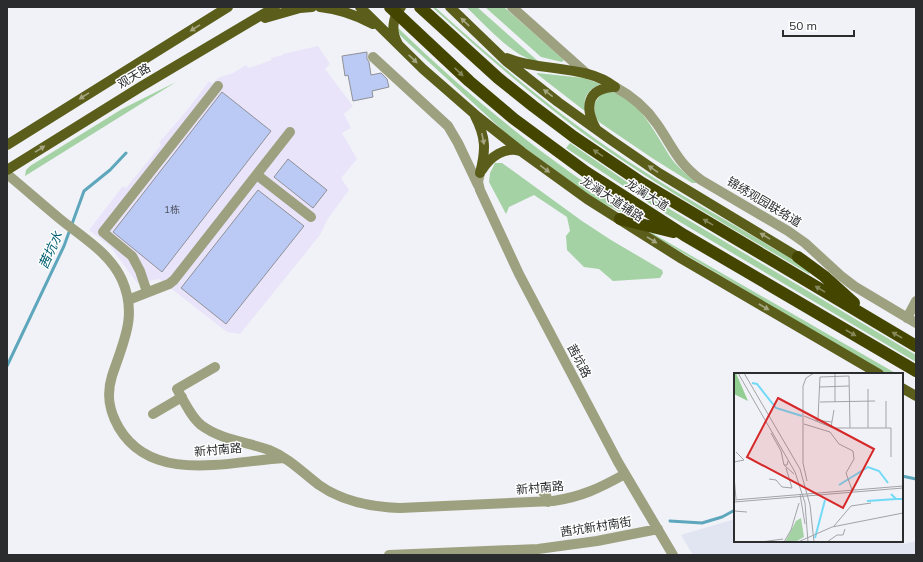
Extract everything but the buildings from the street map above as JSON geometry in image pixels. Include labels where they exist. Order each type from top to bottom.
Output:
[{"type":"highway","name":"龙澜大道","points":[[390,7],[469,81],[514,119],[623,197],[684,235],[916,371]]},
{"type":"highway","name":"龙澜大道","points":[[420,7],[498,78],[574,137],[642,183],[916,346]]},
{"type":"highway","points":[[620,219],[684,235]]},
{"type":"highway","points":[[798,257],[824,276],[877,323]]},
{"type":"main road","name":"观天路","points":[[7,145],[228,7]]},
{"type":"main road","name":"观天路","points":[[7,170],[142,86],[274,7]]},
{"type":"main road","points":[[240,28],[282,12],[312,7]]},
{"type":"main road","points":[[320,7],[350,13],[385,32]]},
{"type":"main road","name":"龙澜大道辅路","points":[[360,7],[400,47],[468,109],[522,152],[594,204],[682,259],[877,373]]},
{"type":"main road","points":[[400,47],[394,35],[394,27],[397,12],[401,7]]},
{"type":"main road","points":[[450,7],[501,56],[558,102],[659,173],[798,257]]},
{"type":"main road","points":[[501,56],[532,64],[587,74],[608,81],[615,87]]},
{"type":"main road","points":[[596,129],[589,114],[589,104],[591,98],[598,90],[615,87]]},
{"type":"main road","points":[[468,109],[478,122],[484,137],[485,151],[480,173]]},
{"type":"main road","points":[[480,173],[488,162],[499,153],[507,150],[518,150],[522,152]]},
{"type":"main road","points":[[903,389],[916,396]]},
{"type":"street","points":[[512,7],[587,74]]},
{"type":"street","points":[[373,57],[448,126],[458,143],[480,190]]},
{"type":"street","points":[[147,292],[140,271],[132,256],[104,232],[218,86]]},
{"type":"street","name":"锦绣观园联络道","points":[[615,87],[635,100],[651,116],[682,164],[691,173],[805,243],[854,286],[912,320]]},
{"type":"street","points":[[128,300],[169,284],[174,280],[290,132]]},
{"type":"street","name":"茜坑路","points":[[480,173],[478,182],[480,190],[518,274],[625,474],[673,555]]},
{"type":"street","name":"新村南路","points":[[7,174],[106,257],[114,266],[122,280],[130,310],[127,332],[112,378],[108,400],[114,420],[126,438],[134,446],[154,458],[182,465],[197,466],[284,458],[320,486],[332,493],[369,506],[400,508],[548,502],[586,494],[625,474]]},
{"type":"street","points":[[256,175],[311,217]]},
{"type":"street","points":[[912,320],[916,301]]},
{"type":"street","points":[[215,367],[178,389],[196,419],[207,429],[228,438],[270,450],[284,458]]},
{"type":"street","points":[[153,414],[182,397]]},
{"type":"street","points":[[541,490],[546,495],[548,502]]},
{"type":"street","name":"茜坑新村南街","points":[[389,555],[538,549],[558,551],[597,541],[658,530]]},
{"type":"shaded area","points":[[318,46],[330,64],[325,69],[353,106],[344,114],[351,128],[342,133],[357,159],[341,178],[349,190],[327,220],[320,235],[240,334],[227,332],[159,279],[137,283],[110,246],[89,230],[123,186],[126,188],[161,145],[159,143],[188,109],[209,81],[212,84],[218,78],[233,73],[246,65],[249,68],[272,60],[271,58],[283,54]]},
{"type":"shaded area","points":[[734,519],[734,542],[897,542],[904,544],[916,541],[916,555],[693,555],[681,535]]},
{"type":"green space","points":[[432,7],[435,7],[536,94],[617,154],[660,182],[790,258],[810,273],[809,274],[701,210],[647,177],[595,142],[512,77]]},
{"type":"green space","points":[[466,7],[477,7],[539,62],[519,54],[509,47]]},
{"type":"green space","points":[[485,7],[504,7],[564,60],[562,62],[541,57]]},
{"type":"green space","points":[[397,27],[455,81],[516,131],[611,201],[644,222],[624,214],[595,199],[511,138],[405,40],[400,35]]},
{"type":"green space","points":[[537,73],[584,78],[601,84],[592,89],[587,95],[585,99],[586,112]]},
{"type":"green space","points":[[176,82],[25,176],[26,170],[30,166],[122,109]]},
{"type":"green space","points":[[607,92],[618,94],[628,99],[637,108],[646,119],[674,162],[697,183],[692,183],[599,122],[595,116],[594,104],[601,94]]},
{"type":"green space","points":[[570,143],[646,195],[916,355],[916,362],[658,209],[566,148]]},
{"type":"green space","points":[[495,163],[502,163],[582,221],[662,270],[663,273],[660,278],[613,281],[599,269],[584,267],[567,250],[566,236],[570,231],[567,217],[534,195],[509,207],[506,214],[489,182],[490,173]]},
{"type":"green space","points":[[652,233],[895,373],[884,373],[651,234]]},
{"type":"waterway","name":"茜坑水","points":[[7,366],[64,246],[84,191],[110,170],[126,153]]},
{"type":"waterway","points":[[903,476],[916,479]]},
{"type":"waterway","points":[[670,521],[702,523],[722,517],[734,511]]}]
